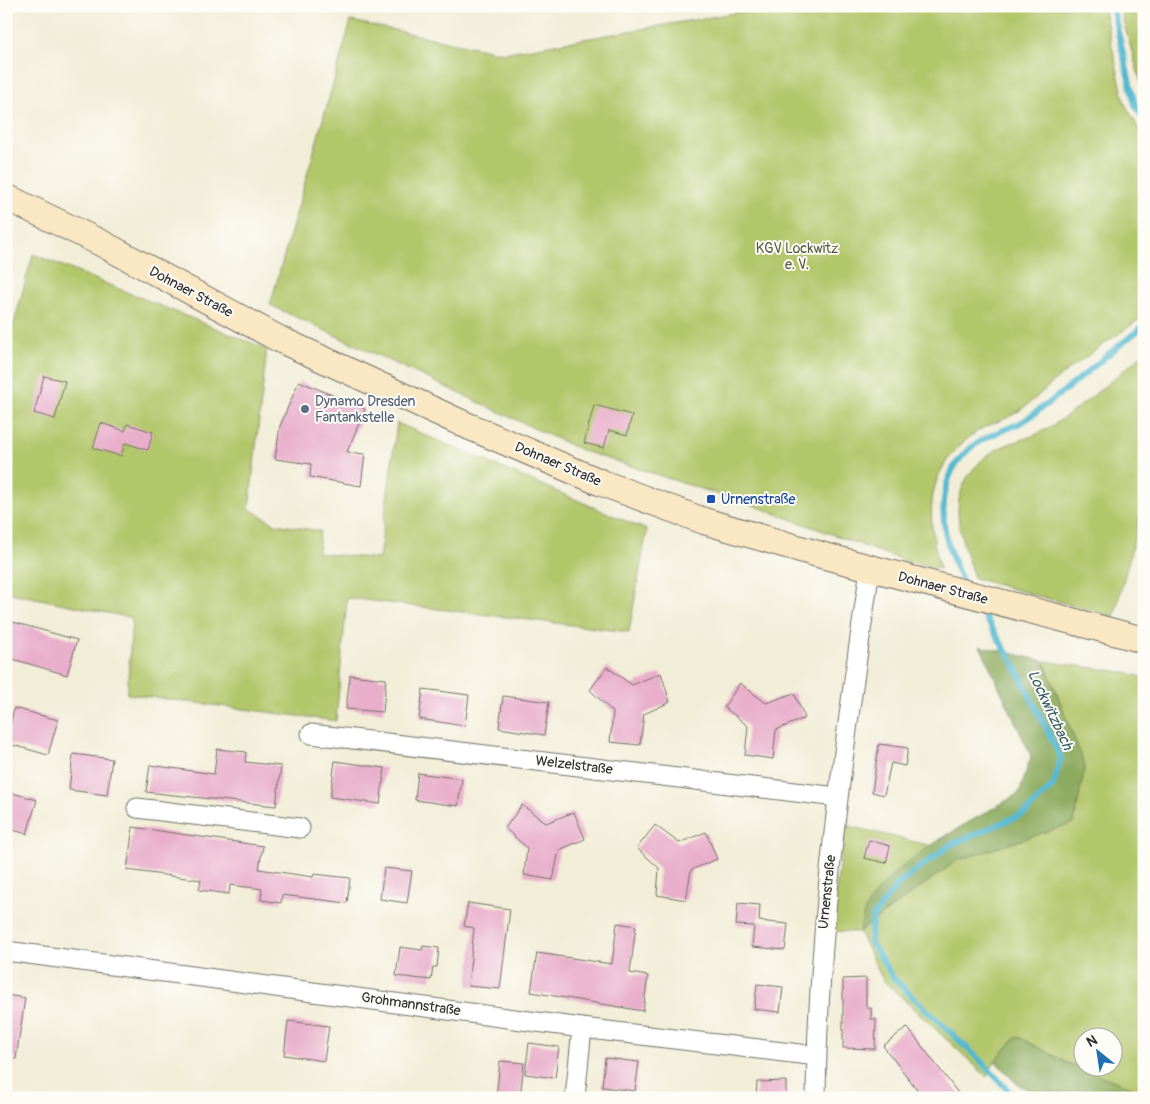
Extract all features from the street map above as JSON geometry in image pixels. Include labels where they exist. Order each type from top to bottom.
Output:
[{"type":"main road","name":"Dohnaer Straße","points":[[6,197],[103,244],[279,339],[468,426],[602,483],[704,521],[870,569],[1144,640]]},
{"type":"street","name":"Urnenstraße","points":[[816,1098],[816,1056],[823,930],[837,797],[870,569]]},
{"type":"street","name":"Welzelstraße","points":[[311,734],[837,797]]},
{"type":"street","points":[[137,808],[300,828]]},
{"type":"street","name":"Grohmannstraße","points":[[6,951],[582,1028],[816,1056]]},
{"type":"street","points":[[575,1098],[582,1028]]},
{"type":"green space","name":"KGV Lockwitz e. V.","points":[[774,6],[1103,6],[1125,104],[1144,138],[1144,316],[1063,374],[1022,409],[985,427],[958,447],[946,462],[933,494],[932,530],[940,569],[902,560],[755,506],[583,451],[270,305],[351,21],[503,53]]},
{"type":"green space","points":[[1121,6],[1144,6],[1144,94],[1122,17]]},
{"type":"green space","points":[[33,254],[267,349],[249,509],[276,524],[320,531],[318,553],[379,559],[397,423],[647,530],[629,632],[347,598],[336,721],[127,694],[132,618],[6,592],[6,352]]},
{"type":"green space","points":[[1144,353],[1144,502],[1114,617],[974,578],[963,544],[958,513],[959,498],[964,483],[974,469],[994,451],[1040,433],[1073,412]]},
{"type":"green space","points":[[980,646],[1044,661],[1085,766],[1074,823],[958,860],[859,931],[867,906],[880,888],[896,872],[936,842],[1019,793],[1031,756]]},
{"type":"green space","points":[[1044,661],[1144,677],[1144,1092],[1102,1076],[1122,1076],[1122,1026],[1072,1026],[1072,1065],[1017,1036],[995,1061],[987,1077],[883,980],[859,932],[830,931],[845,825],[932,846],[898,872],[878,892],[864,917],[860,931],[958,860],[1022,840],[1085,766]]},
{"type":"green space","points":[[1017,1036],[1072,1065],[1072,1076],[1102,1076],[1144,1092],[1144,1098],[1046,1098],[1018,1085],[995,1061]]},
{"type":"building","points":[[44,376],[65,381],[55,419],[34,413]]},
{"type":"building","points":[[299,381],[365,409],[347,452],[365,454],[361,486],[310,477],[311,464],[275,459],[280,426]]},
{"type":"building","points":[[594,405],[632,415],[627,435],[609,430],[604,448],[584,443]]},
{"type":"building","points":[[101,423],[125,431],[127,424],[153,432],[148,450],[125,443],[121,456],[93,448]]},
{"type":"building","points":[[6,620],[77,640],[67,675],[6,657]]},
{"type":"building","points":[[607,667],[632,685],[661,673],[670,702],[644,714],[640,745],[610,742],[613,712],[590,690]]},
{"type":"building","points":[[350,675],[386,679],[383,712],[346,709]]},
{"type":"building","points":[[740,683],[766,703],[794,693],[805,718],[776,730],[773,759],[745,755],[748,726],[724,707]]},
{"type":"building","points":[[423,689],[469,695],[465,726],[419,719]]},
{"type":"building","points":[[503,696],[549,702],[544,735],[499,728]]},
{"type":"building","points":[[14,708],[58,720],[48,755],[6,743]]},
{"type":"building","points":[[879,744],[908,748],[905,766],[891,763],[884,795],[872,792]]},
{"type":"building","points":[[217,749],[246,752],[245,762],[281,766],[276,806],[146,792],[150,765],[214,774]]},
{"type":"building","points":[[73,754],[112,759],[107,795],[69,790]]},
{"type":"building","points":[[335,761],[385,768],[380,804],[330,797]]},
{"type":"building","points":[[418,773],[462,779],[458,806],[415,800]]},
{"type":"building","points":[[6,791],[37,800],[27,834],[6,828]]},
{"type":"building","points":[[522,805],[546,823],[574,812],[585,839],[559,850],[553,880],[524,875],[527,848],[505,828]]},
{"type":"building","points":[[655,825],[679,843],[706,832],[717,859],[691,870],[686,900],[657,895],[659,868],[637,848]]},
{"type":"building","points":[[133,827],[263,846],[259,869],[313,877],[314,874],[350,878],[347,903],[282,895],[281,903],[261,900],[262,889],[230,885],[229,894],[199,890],[201,880],[127,870]]},
{"type":"building","points":[[869,840],[890,846],[886,863],[864,858]]},
{"type":"building","points":[[384,868],[412,871],[407,903],[380,899]]},
{"type":"building","points":[[468,903],[510,909],[500,989],[468,986],[474,928],[464,926]]},
{"type":"building","points":[[738,903],[760,905],[759,921],[788,924],[785,950],[752,947],[754,926],[736,925]]},
{"type":"building","points":[[617,923],[636,926],[630,973],[648,976],[643,1011],[531,992],[537,953],[612,964]]},
{"type":"building","points":[[423,946],[439,948],[437,967],[433,967],[431,980],[396,976],[400,947],[422,950]]},
{"type":"building","points":[[866,978],[866,1008],[871,1008],[871,1019],[876,1019],[875,1049],[843,1048],[843,979]]},
{"type":"building","points":[[757,984],[783,987],[780,1012],[754,1009]]},
{"type":"building","points":[[6,995],[25,998],[16,1059],[6,1058]]},
{"type":"building","points":[[288,1021],[329,1026],[324,1061],[284,1055]]},
{"type":"building","points":[[907,1027],[962,1098],[924,1098],[883,1046]]},
{"type":"building","points":[[529,1043],[559,1047],[555,1078],[525,1074]]},
{"type":"building","points":[[605,1058],[639,1062],[635,1091],[602,1087]]},
{"type":"building","points":[[500,1061],[524,1063],[520,1098],[496,1098]]},
{"type":"building","points":[[786,1081],[786,1098],[756,1098],[757,1082]]},
{"type":"waterway","name":"Lockwitzbach","points":[[1112,6],[1135,105],[1144,120]]},
{"type":"waterway","name":"Lockwitzbach","points":[[965,585],[949,548],[945,529],[944,509],[946,489],[952,471],[963,455],[984,439],[1031,416],[1144,326]]},
{"type":"waterway","name":"Lockwitzbach","points":[[977,604],[1014,664],[1061,758],[1053,786],[1025,813],[950,845],[898,884],[873,917],[870,941],[894,979],[983,1063],[1015,1098]]},
{"type":"place","name":"Dynamo Dresden Fantankstelle","points":[[305,409]]},
{"type":"place","name":"Urnenstraße","points":[[711,499]]}]
